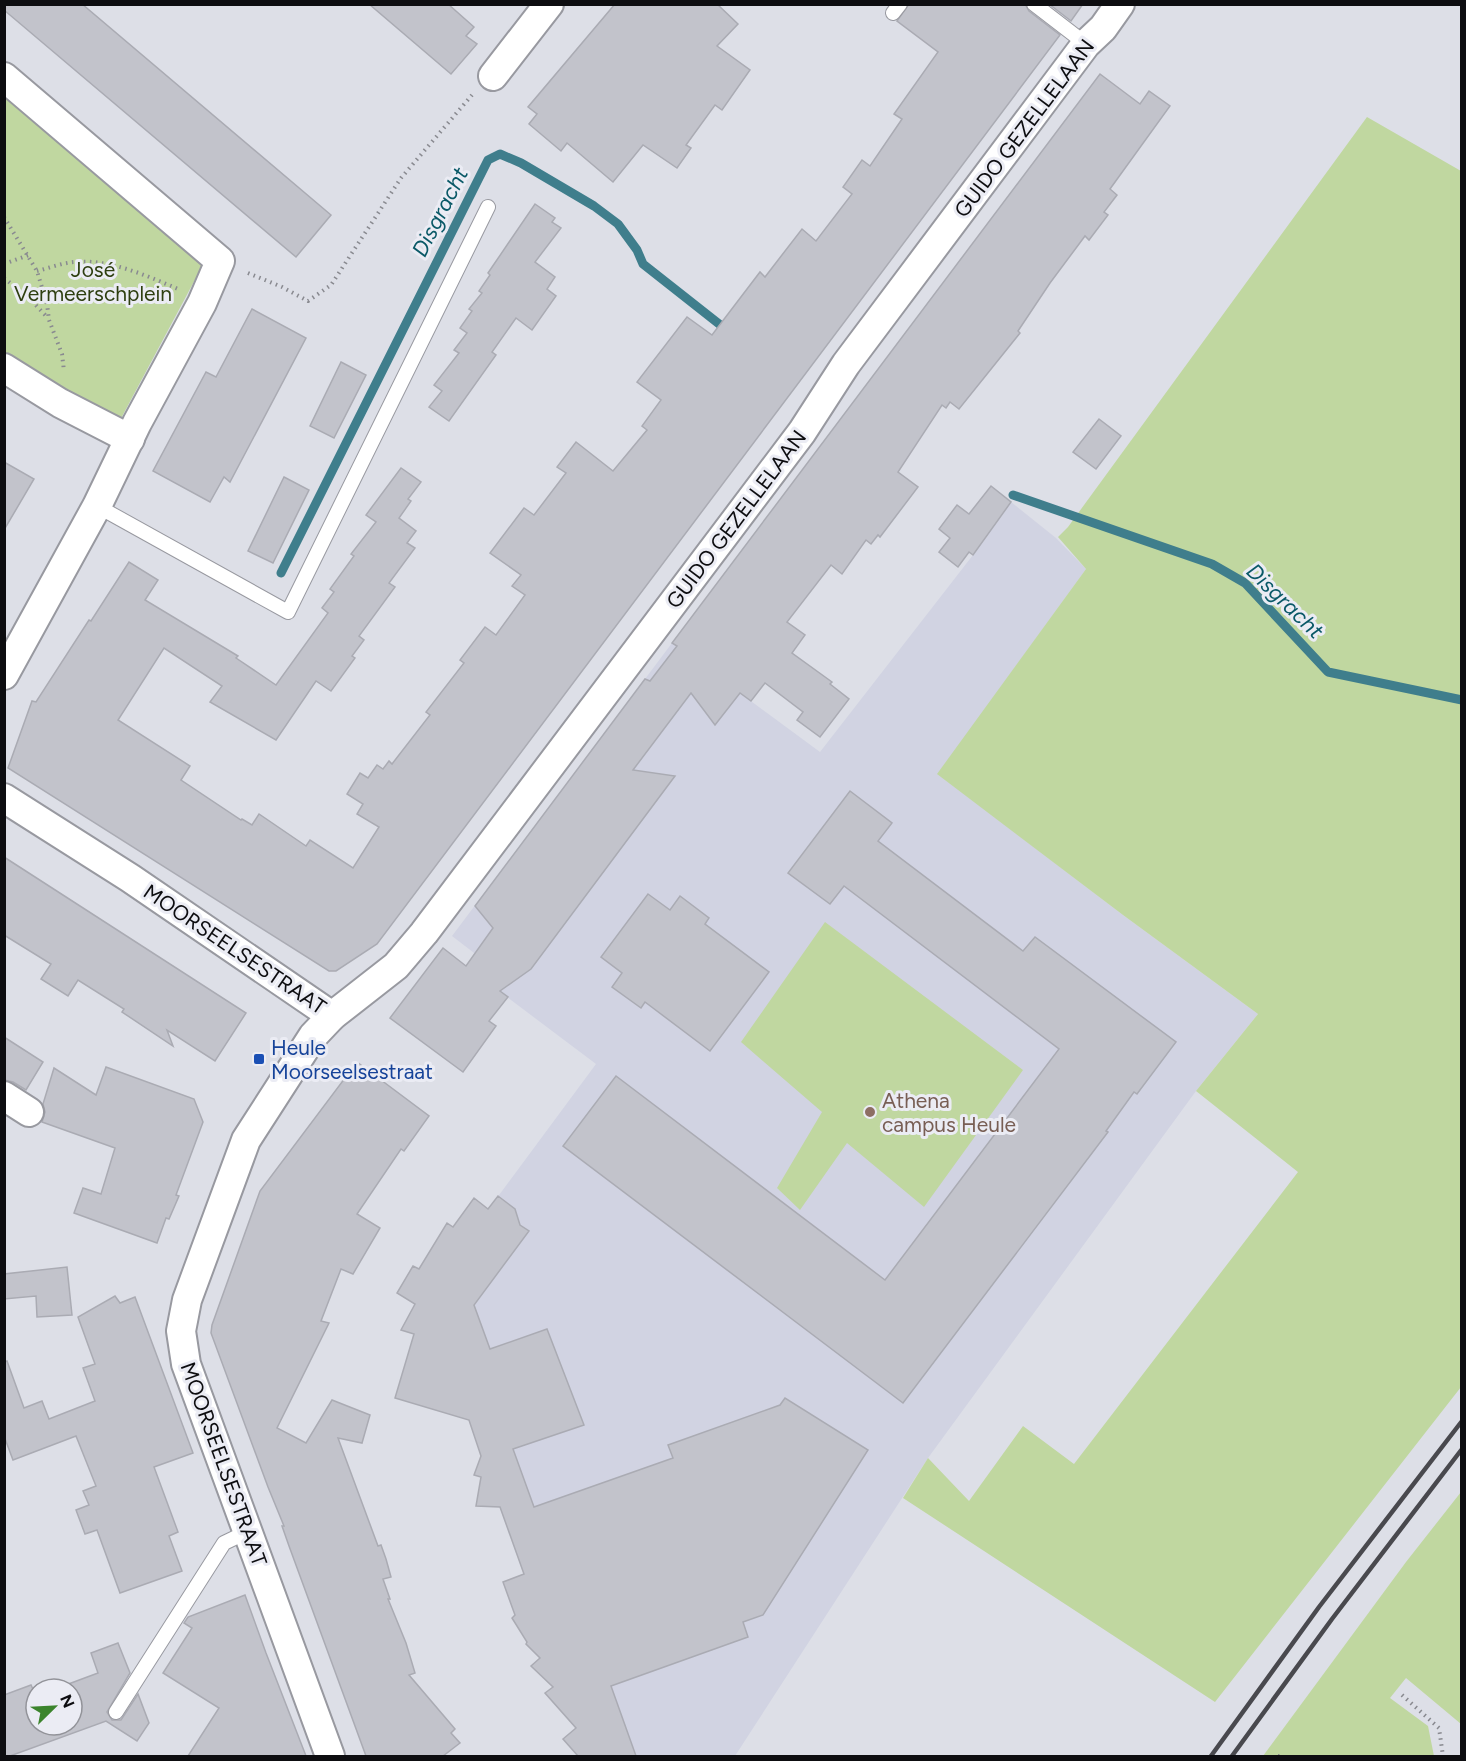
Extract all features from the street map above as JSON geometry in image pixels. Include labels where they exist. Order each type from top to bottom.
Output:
[{"type":"street","name":"GUIDO GEZELLELAAN","points":[[332,1016],[396,966],[424,933],[795,441],[846,364],[1086,44],[1103,27],[1120,4]]},
{"type":"street","points":[[492,76],[546,6]]},
{"type":"street","points":[[4,76],[220,261],[202,303],[136,423],[98,507],[4,675]]},
{"type":"street","points":[[4,368],[60,403],[130,439]]},
{"type":"street","name":"MOORSEELSESTRAAT","points":[[4,798],[130,878],[332,1016],[314,1036],[246,1140],[187,1300],[181,1330],[186,1364],[330,1756]]},
{"type":"street","points":[[4,1096],[29,1112]]},
{"type":"lane","points":[[1034,4],[1086,44]]},
{"type":"lane","points":[[98,507],[288,612],[488,207]]},
{"type":"lane","points":[[116,1712],[224,1543],[247,1532]]},
{"type":"path","points":[[220,261],[282,287],[308,301],[331,285],[401,178],[477,90],[492,76]]},
{"type":"path","points":[[4,217],[37,271],[47,304],[49,320],[62,354],[66,391],[60,403]]},
{"type":"path","points":[[4,264],[29,255]]},
{"type":"path","points":[[37,271],[73,262],[110,264],[146,275],[187,292],[202,303]]},
{"type":"path","points":[[4,278],[29,298],[49,320]]},
{"type":"path","points":[[1401,1695],[1439,1728],[1443,1756]]},
{"type":"shaded area","name":"Athena campus Heule","points":[[1011,502],[1056,538],[1086,569],[938,774],[1258,1014],[1196,1091],[928,1458],[735,1756],[589,1756],[441,1344],[431,1287],[596,1064],[499,991],[508,979],[452,936],[672,643],[820,752],[973,555]]},
{"type":"green space","name":"José Vermeerschplein","points":[[4,89],[206,259],[118,424],[5,355]]},
{"type":"green space","points":[[1367,117],[1461,171],[1461,1387],[1215,1702],[903,1498],[928,1458],[969,1501],[1023,1426],[1074,1464],[1298,1172],[1196,1091],[1258,1014],[937,774],[1086,569],[1058,537],[1068,527]]},
{"type":"green space","points":[[825,922],[1023,1070],[924,1207],[847,1143],[800,1210],[777,1188],[822,1112],[741,1042]]},
{"type":"green space","points":[[1461,1492],[1461,1724],[1406,1678],[1390,1698],[1428,1726],[1434,1756],[1263,1756],[1406,1562]]},
{"type":"building","points":[[4,4],[82,4],[331,215],[296,257],[4,10]]},
{"type":"building","points":[[369,4],[448,4],[474,27],[466,36],[477,44],[451,74]]},
{"type":"building","points":[[615,4],[717,4],[738,24],[717,46],[750,70],[722,110],[715,105],[686,145],[691,148],[677,168],[643,145],[613,182],[567,143],[561,151],[529,124],[537,114],[528,107]]},
{"type":"building","points":[[909,4],[1025,4],[1029,11],[1060,35],[377,944],[336,971],[329,971],[8,768],[32,701],[36,702],[129,562],[158,580],[145,600],[238,656],[236,658],[276,685],[328,613],[322,608],[334,592],[330,589],[354,556],[351,554],[376,522],[366,515],[401,468],[421,482],[408,499],[411,501],[399,518],[416,531],[407,543],[415,548],[389,583],[395,587],[359,636],[364,640],[352,656],[355,658],[331,691],[316,681],[276,740],[210,702],[222,686],[164,648],[118,720],[190,766],[181,780],[241,820],[252,825],[259,814],[306,846],[310,840],[353,868],[379,827],[357,814],[363,804],[347,794],[360,773],[368,778],[377,765],[383,769],[389,761],[392,764],[430,715],[426,712],[464,663],[460,660],[485,627],[496,635],[525,595],[512,586],[521,575],[490,553],[524,508],[534,515],[566,473],[557,467],[576,442],[613,471],[647,430],[642,426],[661,400],[637,382],[687,317],[712,335],[760,272],[765,277],[802,229],[816,241],[852,194],[843,187],[862,160],[870,166],[902,119],[894,114],[938,52],[897,21]]},
{"type":"building","points":[[1049,4],[1083,4],[1071,21]]},
{"type":"building","points":[[1100,74],[1140,104],[1149,91],[1170,106],[1110,189],[1117,195],[1104,212],[1108,215],[1089,240],[1085,236],[1050,283],[1018,331],[1020,333],[959,409],[950,402],[946,408],[942,405],[898,472],[918,487],[880,537],[878,535],[871,544],[866,540],[842,574],[831,565],[787,622],[805,635],[792,653],[832,682],[830,684],[849,699],[820,737],[797,720],[803,712],[765,683],[751,701],[740,693],[715,725],[691,693],[633,770],[675,776],[531,969],[500,991],[508,997],[489,1021],[496,1026],[463,1072],[390,1018],[443,948],[466,966],[493,928],[475,906],[645,679],[650,681],[677,646],[672,643]]},
{"type":"building","points":[[535,204],[555,218],[552,222],[561,228],[535,262],[555,277],[547,289],[556,296],[532,330],[516,318],[492,352],[496,355],[449,421],[429,407],[442,391],[434,385],[459,353],[454,350],[467,333],[460,328],[472,311],[469,309],[482,293],[479,291],[490,275],[488,273]]},
{"type":"building","points":[[252,309],[306,338],[230,482],[224,477],[210,502],[153,471],[206,372],[216,377]]},
{"type":"building","points":[[341,362],[366,375],[334,438],[310,426]]},
{"type":"building","points":[[1099,419],[1121,436],[1096,469],[1073,452]]},
{"type":"building","points":[[4,462],[34,479],[4,530]]},
{"type":"building","points":[[284,477],[309,490],[273,563],[248,551]]},
{"type":"building","points":[[991,486],[1011,502],[973,555],[969,552],[958,567],[939,552],[950,538],[939,529],[957,505],[969,514]]},
{"type":"building","points":[[850,791],[892,823],[878,841],[1023,951],[1035,937],[1176,1042],[1137,1094],[1134,1092],[1106,1131],[1108,1132],[903,1403],[563,1146],[616,1076],[885,1280],[1059,1049],[844,886],[830,904],[788,873]]},
{"type":"building","points":[[4,857],[246,1013],[215,1061],[167,1030],[173,1046],[122,1012],[124,1009],[78,980],[68,996],[41,979],[51,964],[4,935]]},
{"type":"building","points":[[648,894],[670,910],[680,896],[709,918],[705,924],[769,972],[710,1051],[645,1002],[641,1008],[612,987],[622,973],[601,957]]},
{"type":"building","points":[[4,1037],[43,1062],[26,1090],[13,1082],[4,1080]]},
{"type":"building","points":[[357,1062],[429,1116],[404,1151],[401,1149],[357,1214],[380,1228],[353,1274],[341,1269],[321,1321],[329,1323],[277,1428],[306,1443],[332,1400],[370,1415],[362,1443],[338,1438],[378,1546],[381,1545],[386,1559],[391,1577],[383,1579],[415,1673],[409,1675],[455,1729],[451,1733],[460,1743],[443,1756],[366,1756],[289,1546],[282,1526],[284,1526],[211,1333],[260,1191]]},
{"type":"building","points":[[106,1067],[194,1099],[203,1122],[176,1195],[179,1196],[169,1219],[166,1218],[157,1243],[74,1213],[83,1188],[101,1194],[115,1148],[42,1122],[45,1112],[43,1104],[54,1068],[96,1095]]},
{"type":"building","points":[[498,1196],[515,1209],[520,1225],[529,1231],[474,1305],[490,1349],[547,1329],[584,1425],[513,1449],[534,1507],[673,1458],[668,1445],[780,1405],[785,1398],[868,1450],[763,1615],[743,1622],[748,1637],[611,1686],[636,1756],[578,1756],[563,1739],[576,1728],[545,1693],[553,1687],[531,1666],[540,1658],[526,1644],[527,1642],[512,1618],[515,1615],[503,1582],[524,1574],[500,1507],[476,1506],[481,1477],[474,1475],[481,1456],[469,1420],[395,1398],[414,1334],[401,1330],[415,1304],[397,1293],[413,1266],[419,1269],[447,1223],[453,1227],[474,1198],[488,1209]]},
{"type":"building","points":[[67,1267],[72,1315],[37,1317],[36,1296],[4,1299],[4,1274]]},
{"type":"building","points":[[115,1296],[120,1303],[135,1297],[193,1453],[154,1467],[178,1532],[169,1536],[182,1571],[120,1593],[97,1530],[85,1534],[76,1510],[89,1505],[83,1491],[96,1486],[76,1436],[13,1460],[4,1436],[4,1362],[7,1361],[24,1408],[42,1401],[49,1419],[95,1401],[83,1368],[95,1364],[78,1317]]},
{"type":"building","points":[[245,1595],[306,1756],[188,1756],[219,1708],[163,1673],[192,1628],[184,1623],[188,1617]]},
{"type":"building","points":[[118,1643],[130,1673],[107,1712],[112,1720],[121,1720],[138,1694],[149,1723],[137,1741],[106,1721],[84,1729],[84,1678],[98,1673],[91,1653]]},
{"type":"building","points":[[24,1688],[24,1737],[62,1737],[10,1756],[4,1756],[4,1695]]},
{"type":"waterway","name":"Disgracht","points":[[281,573],[488,160],[500,154],[521,163],[594,206],[618,224],[637,250],[643,264],[728,331]]},
{"type":"waterway","name":"Disgracht","points":[[1013,495],[1212,564],[1245,583],[1328,672],[1462,700]]},
{"type":"railway","points":[[1211,1756],[1319,1607],[1462,1421]]},
{"type":"railway","points":[[1232,1756],[1332,1619],[1462,1449]]},
{"type":"place","name":"Heule Moorseelsestraat","points":[[259,1059]]},
{"type":"place","name":"Athena campus Heule","points":[[870,1112]]}]
